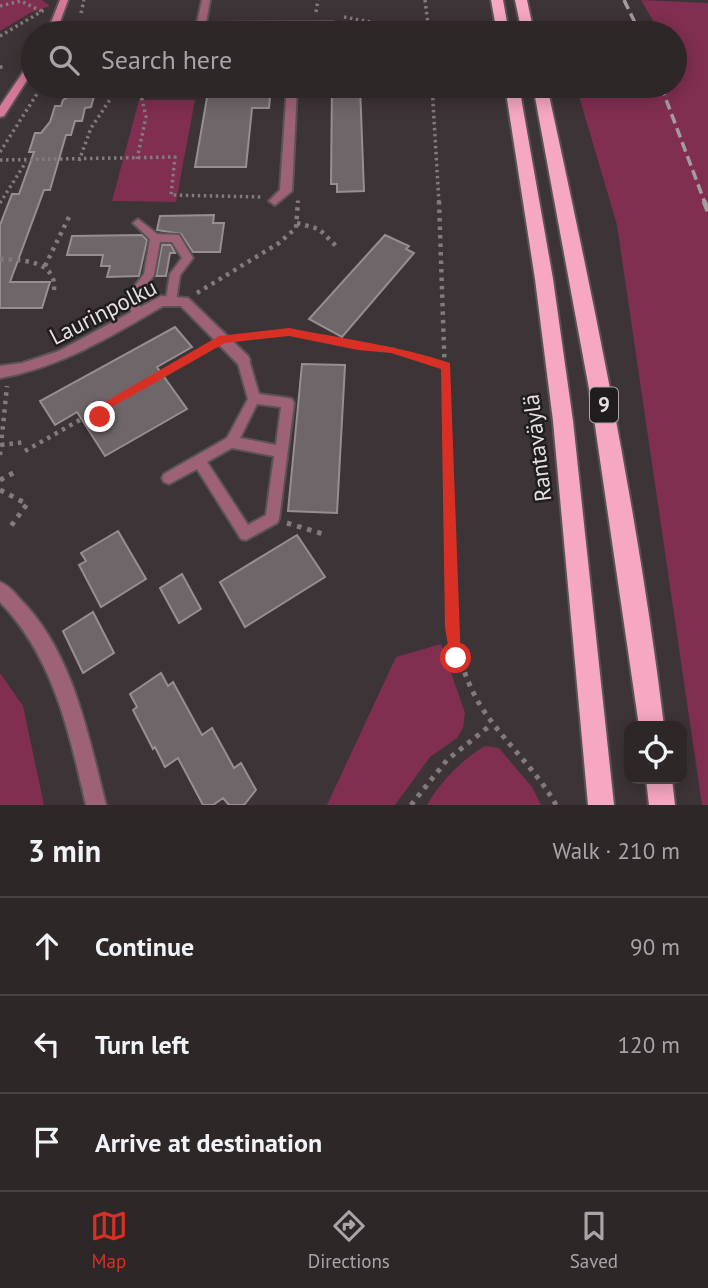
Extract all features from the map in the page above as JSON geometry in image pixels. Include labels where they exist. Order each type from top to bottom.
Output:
[{"type":"highway","points":[[497,0],[501,21]]},
{"type":"highway","points":[[521,0],[525,21]]},
{"type":"highway","name":"Rantaväylä","points":[[514,98],[544,279],[563,421],[601,805]]},
{"type":"highway","name":"9","points":[[542,98],[596,356],[626,536],[651,721]]},
{"type":"highway","points":[[660,784],[662,805]]},
{"type":"main road","points":[[56,21],[64,0]]},
{"type":"main road","points":[[0,114],[21,82]]},
{"type":"street","points":[[202,21],[206,0]]},
{"type":"street","points":[[277,199],[286,191],[291,98]]},
{"type":"street","name":"Laurinpolku","points":[[4,372],[64,357],[140,313],[178,300],[243,359]]},
{"type":"street","points":[[0,590],[37,636],[67,693],[96,805]]},
{"type":"lane","points":[[138,223],[155,238],[175,238],[188,258],[175,274],[178,300]]},
{"type":"lane","points":[[140,313],[128,302],[149,275],[155,238]]},
{"type":"lane","points":[[169,478],[231,443],[254,399],[243,359]]},
{"type":"lane","points":[[199,461],[246,534],[272,519],[288,402],[254,399]]},
{"type":"lane","points":[[231,443],[281,452]]},
{"type":"path","points":[[316,17],[318,0]]},
{"type":"path","points":[[425,0],[428,21]]},
{"type":"path","points":[[0,6],[21,1],[41,11]]},
{"type":"path","points":[[0,152],[34,98]]},
{"type":"path","points":[[79,161],[91,128],[111,98]]},
{"type":"path","points":[[137,159],[146,117],[142,98]]},
{"type":"path","points":[[433,98],[446,366],[455,648],[469,687],[492,724],[549,790],[555,805]]},
{"type":"path","points":[[0,160],[26,162],[175,157],[171,195],[277,199]]},
{"type":"path","points":[[0,203],[26,162]]},
{"type":"path","points":[[178,300],[279,243],[296,228],[298,198]]},
{"type":"path","points":[[45,266],[69,217]]},
{"type":"path","points":[[297,223],[319,229],[337,247]]},
{"type":"path","points":[[0,259],[28,261],[45,266],[55,281],[54,290]]},
{"type":"path","points":[[25,451],[223,339],[289,332],[358,346],[391,349],[446,366]]},
{"type":"path","points":[[0,455],[4,372]]},
{"type":"path","points":[[155,377],[160,383]]},
{"type":"path","points":[[95,411],[100,417]]},
{"type":"path","points":[[1,445],[26,442]]},
{"type":"path","points":[[0,480],[15,472]]},
{"type":"path","points":[[0,491],[27,504],[11,526]]},
{"type":"path","points":[[272,519],[323,534]]},
{"type":"path","points":[[411,805],[424,783],[463,744],[492,724]]},
{"type":"shaded area","points":[[0,0],[42,0],[50,6],[30,13],[0,31]]},
{"type":"shaded area","points":[[641,0],[708,3],[708,805],[702,805],[617,225],[580,98],[687,98],[687,21],[653,21]]},
{"type":"shaded area","points":[[139,100],[195,100],[176,202],[112,201]]},
{"type":"shaded area","points":[[441,644],[465,713],[463,728],[457,738],[430,757],[395,805],[327,805],[396,657]]},
{"type":"shaded area","points":[[0,673],[23,706],[44,805],[0,805]]},
{"type":"shaded area","points":[[485,746],[499,748],[532,787],[541,805],[427,805],[452,772]]},
{"type":"building","points":[[94,98],[91,107],[85,108],[82,121],[75,121],[71,135],[66,135],[50,190],[44,190],[10,282],[50,282],[42,308],[0,308],[0,225],[12,194],[19,194],[34,152],[29,152],[35,133],[41,133],[50,122],[55,106],[61,106],[63,100]]},
{"type":"building","points":[[207,98],[270,98],[269,108],[252,108],[246,167],[195,167]]},
{"type":"building","points":[[332,98],[360,98],[364,191],[337,192],[337,184],[331,184]]},
{"type":"building","points":[[214,215],[213,223],[224,223],[220,252],[193,252],[181,234],[157,230],[160,216]]},
{"type":"building","points":[[142,235],[147,240],[139,276],[107,277],[110,266],[101,266],[103,255],[67,255],[72,236]]},
{"type":"building","points":[[385,235],[409,246],[406,249],[414,253],[342,337],[309,319]]},
{"type":"building","points":[[162,245],[171,245],[175,253],[170,253],[166,276],[156,276]]},
{"type":"building","points":[[175,327],[192,347],[157,367],[187,409],[105,456],[77,412],[55,425],[40,401]]},
{"type":"building","points":[[302,364],[345,365],[337,513],[288,511]]},
{"type":"building","points":[[118,531],[146,579],[101,607],[79,565],[86,561],[81,553]]},
{"type":"building","points":[[297,535],[325,577],[245,627],[220,582]]},
{"type":"building","points":[[182,574],[201,609],[179,623],[160,588]]},
{"type":"building","points":[[93,612],[114,653],[83,673],[63,631]]},
{"type":"building","points":[[161,673],[168,686],[173,682],[202,735],[212,728],[234,768],[241,763],[256,790],[244,805],[229,805],[223,798],[213,805],[203,805],[178,758],[165,767],[155,747],[153,749],[133,710],[137,707],[130,694]]},
{"type":"railway","points":[[624,0],[634,21]]},
{"type":"railway","points":[[666,98],[705,203]]},
{"type":"railway","points":[[704,201],[708,211]]},
{"type":"route","points":[[100,417],[95,411],[223,339],[289,332],[358,346],[391,349],[446,366],[452,627],[456,658]]}]
